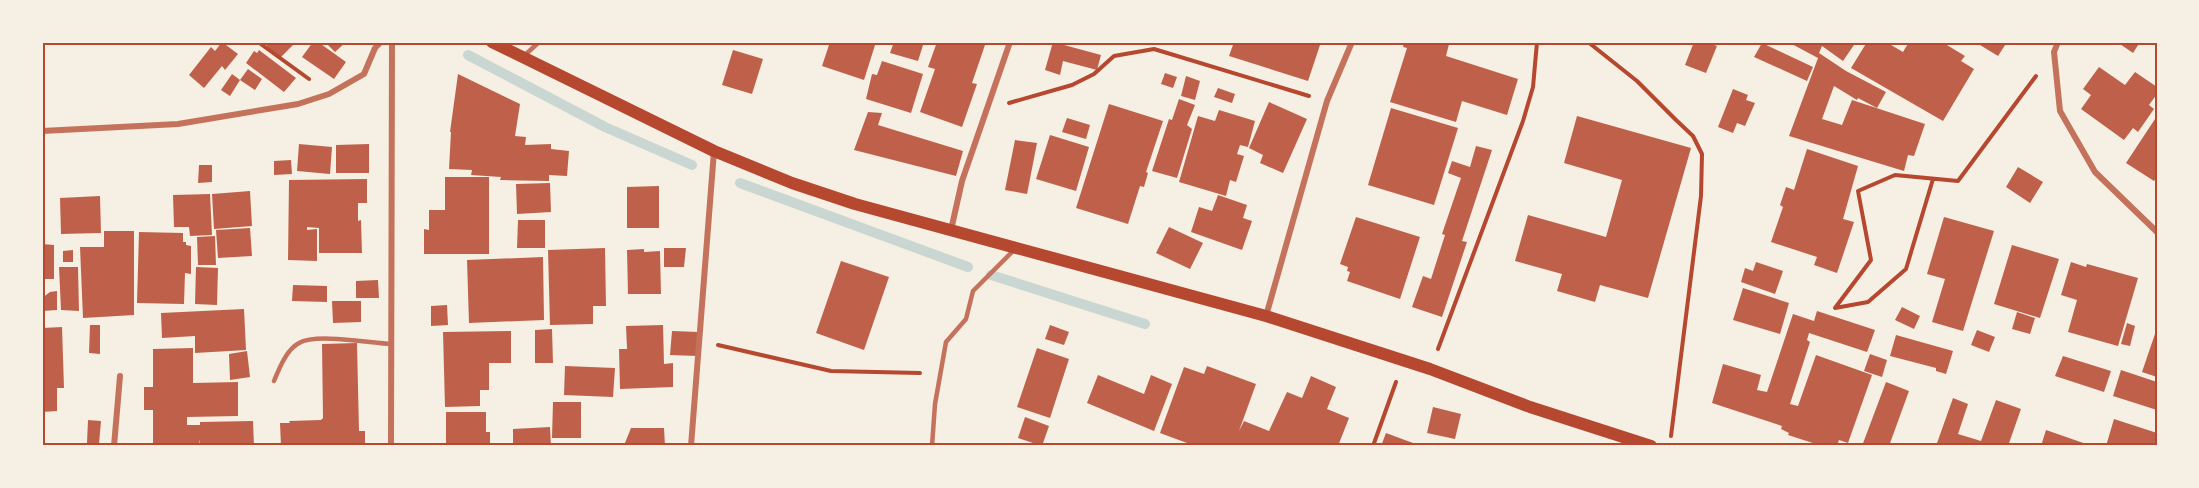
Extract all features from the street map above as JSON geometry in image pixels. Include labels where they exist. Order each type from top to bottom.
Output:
[{"type":"main road","points":[[492,42],[714,151],[792,183],[855,204],[1266,316],[1430,369],[1530,407],[1651,446]]},
{"type":"street","points":[[42,131],[178,124],[298,104],[329,94],[364,74],[375,48],[381,42]]},
{"type":"street","points":[[391,446],[392,42]]},
{"type":"street","points":[[951,230],[962,181],[1010,42]]},
{"type":"street","points":[[1266,316],[1327,101],[1352,42]]},
{"type":"street","points":[[2058,42],[2054,52],[2060,111],[2076,142],[2095,172],[2157,232]]},
{"type":"street","points":[[692,446],[714,151]]},
{"type":"street","points":[[114,446],[120,376]]},
{"type":"lane","points":[[522,58],[539,42]]},
{"type":"lane","points":[[932,446],[935,404],[946,342],[966,319],[973,291],[1017,248]]},
{"type":"lane","points":[[273,381],[282,362],[297,344],[313,338],[391,344]]},
{"type":"path","points":[[258,42],[329,94]]},
{"type":"path","points":[[1430,369],[1523,120],[1533,87],[1537,42]]},
{"type":"path","points":[[1588,42],[1637,81],[1661,104],[1693,136],[1702,154],[1701,196],[1670,446]]},
{"type":"path","points":[[985,110],[1072,85],[1094,74],[1114,56],[1154,49],[1327,101]]},
{"type":"path","points":[[1934,179],[1906,269],[1868,302],[1835,308],[1871,260],[1858,191],[1895,175],[1958,181],[2054,52]]},
{"type":"path","points":[[699,341],[831,371],[941,373]]},
{"type":"path","points":[[1374,446],[1403,361]]},
{"type":"building","points":[[222,42],[238,54],[225,70],[222,66],[204,88],[189,75],[211,47],[215,51]]},
{"type":"building","points":[[269,42],[296,42],[279,59],[265,48]]},
{"type":"building","points":[[313,42],[318,42],[346,62],[334,79],[302,57]]},
{"type":"building","points":[[325,42],[346,42],[335,52]]},
{"type":"building","points":[[830,42],[876,42],[864,80],[822,66]]},
{"type":"building","points":[[894,42],[924,42],[918,61],[890,53]]},
{"type":"building","points":[[937,42],[986,42],[972,83],[977,84],[962,127],[920,112],[935,69],[928,67]]},
{"type":"building","points":[[1053,42],[1101,55],[1097,70],[1063,61],[1060,75],[1045,70]]},
{"type":"building","points":[[1234,42],[1321,42],[1308,81],[1229,56]]},
{"type":"building","points":[[1404,42],[1449,44],[1446,56],[1518,79],[1507,115],[1462,101],[1456,122],[1390,102],[1407,48],[1403,47]]},
{"type":"building","points":[[1694,42],[1706,42],[1717,46],[1706,73],[1685,65]]},
{"type":"building","points":[[1788,42],[1856,42],[1843,61],[1822,46],[1819,53],[1846,71],[1886,92],[1877,108],[1858,98],[1857,100],[1834,86],[1822,119],[1842,125],[1852,100],[1925,124],[1914,156],[1908,155],[1904,171],[1789,136],[1818,58]]},
{"type":"building","points":[[1867,42],[1886,42],[1903,52],[1909,42],[1942,42],[1965,56],[1961,61],[1974,69],[1943,121],[1851,68]]},
{"type":"building","points":[[1982,42],[2007,42],[1998,56],[1980,45]]},
{"type":"building","points":[[2117,42],[2140,42],[2133,53]]},
{"type":"building","points":[[1762,43],[1813,67],[1807,81],[1754,57]]},
{"type":"building","points":[[259,50],[296,78],[284,92],[246,63],[254,51],[257,53]]},
{"type":"building","points":[[733,50],[763,59],[752,94],[722,85]]},
{"type":"building","points":[[882,61],[923,74],[911,113],[866,99],[872,74],[877,75]]},
{"type":"building","points":[[2099,67],[2125,85],[2135,72],[2157,87],[2157,94],[2149,105],[2154,109],[2138,132],[2133,128],[2124,140],[2081,109],[2091,95],[2083,89]]},
{"type":"building","points":[[248,69],[262,79],[255,90],[240,80]]},
{"type":"building","points":[[1165,73],[1177,77],[1173,88],[1161,84]]},
{"type":"building","points":[[232,74],[240,80],[230,96],[221,90]]},
{"type":"building","points":[[458,74],[520,104],[515,136],[526,137],[525,145],[551,144],[551,149],[569,151],[567,176],[549,175],[549,181],[500,180],[501,177],[471,175],[472,170],[449,169],[450,132]]},
{"type":"building","points":[[1186,76],[1200,81],[1195,100],[1181,96]]},
{"type":"building","points":[[1218,88],[1235,94],[1232,103],[1214,97]]},
{"type":"building","points":[[1733,89],[1748,95],[1746,100],[1755,103],[1745,126],[1737,123],[1733,133],[1718,127]]},
{"type":"building","points":[[1179,99],[1195,105],[1187,125],[1192,129],[1177,178],[1152,171],[1169,119],[1172,120]]},
{"type":"building","points":[[1269,102],[1307,119],[1283,173],[1260,163],[1263,155],[1249,148]]},
{"type":"building","points":[[1109,104],[1163,121],[1146,172],[1148,173],[1144,187],[1140,186],[1128,224],[1076,208]]},
{"type":"building","points":[[1391,108],[1458,128],[1434,205],[1368,185]]},
{"type":"building","points":[[1219,110],[1255,121],[1248,147],[1240,145],[1237,154],[1244,156],[1236,182],[1230,180],[1226,196],[1179,182],[1198,116],[1215,121]]},
{"type":"building","points":[[868,112],[882,113],[878,125],[963,151],[956,176],[854,150]]},
{"type":"building","points":[[1577,116],[1691,148],[1648,298],[1600,285],[1595,302],[1557,291],[1562,274],[1515,261],[1528,215],[1606,237],[1622,180],[1564,163]]},
{"type":"building","points":[[2157,116],[2157,177],[2154,181],[2126,163]]},
{"type":"building","points":[[1067,118],[1090,125],[1086,139],[1062,132]]},
{"type":"building","points":[[1050,135],[1089,147],[1076,191],[1036,179]]},
{"type":"building","points":[[1015,140],[1037,143],[1027,194],[1005,190]]},
{"type":"building","points":[[299,144],[332,147],[330,174],[297,171]]},
{"type":"building","points":[[369,144],[369,173],[336,173],[336,145]]},
{"type":"building","points":[[1476,146],[1492,150],[1462,241],[1467,242],[1442,317],[1412,307],[1423,276],[1431,279],[1445,235],[1442,234],[1461,178],[1448,173],[1452,161],[1470,167]]},
{"type":"building","points":[[1807,149],[1858,166],[1843,219],[1854,222],[1837,273],[1814,265],[1817,257],[1771,242],[1783,207],[1780,205],[1786,187],[1794,190]]},
{"type":"building","points":[[291,160],[292,174],[274,175],[274,161]]},
{"type":"building","points":[[199,165],[212,165],[212,182],[198,183]]},
{"type":"building","points":[[2018,167],[2043,182],[2030,203],[2006,187]]},
{"type":"building","points":[[445,177],[489,177],[489,254],[424,254],[424,229],[429,230],[429,210],[445,210]]},
{"type":"building","points":[[367,179],[367,203],[358,203],[362,253],[319,253],[319,228],[307,227],[307,230],[317,229],[317,261],[288,260],[289,180]]},
{"type":"building","points":[[550,183],[551,212],[517,214],[516,184]]},
{"type":"building","points":[[659,186],[659,228],[627,228],[627,187]]},
{"type":"building","points":[[250,191],[252,226],[214,229],[212,194]]},
{"type":"building","points":[[210,194],[212,235],[190,236],[189,227],[174,227],[173,195]]},
{"type":"building","points":[[1218,195],[1247,205],[1243,218],[1252,221],[1242,250],[1191,232],[1199,207],[1212,211]]},
{"type":"building","points":[[100,196],[101,233],[61,234],[60,198]]},
{"type":"building","points":[[1356,217],[1420,237],[1400,299],[1347,281],[1350,272],[1347,271],[1348,267],[1340,264]]},
{"type":"building","points":[[1944,217],[1994,231],[1963,331],[1932,322],[1945,279],[1927,274]]},
{"type":"building","points":[[518,220],[545,220],[545,248],[517,248]]},
{"type":"building","points":[[1169,227],[1203,243],[1190,269],[1156,253]]},
{"type":"building","points":[[250,228],[252,256],[218,258],[216,230]]},
{"type":"building","points":[[104,231],[134,231],[134,315],[83,318],[80,247],[104,247]]},
{"type":"building","points":[[139,232],[183,233],[183,242],[191,246],[191,274],[185,273],[184,304],[137,303]]},
{"type":"building","points":[[215,236],[216,265],[198,265],[197,237]]},
{"type":"building","points":[[42,244],[54,245],[54,279],[42,279]]},
{"type":"building","points":[[2012,245],[2059,259],[2040,318],[1994,304]]},
{"type":"building","points":[[605,248],[606,306],[593,306],[593,324],[550,325],[548,250]]},
{"type":"building","points":[[664,248],[686,248],[684,267],[664,267]]},
{"type":"building","points":[[644,249],[644,252],[660,251],[661,294],[628,294],[627,250]]},
{"type":"building","points":[[73,250],[73,262],[63,262],[63,251]]},
{"type":"building","points":[[543,257],[544,320],[469,323],[467,260]]},
{"type":"building","points":[[841,261],[889,277],[864,350],[816,333]]},
{"type":"building","points":[[1756,262],[1783,271],[1775,294],[1741,282],[1745,268],[1753,271]]},
{"type":"building","points":[[2071,262],[2138,278],[2118,346],[2068,332],[2077,300],[2061,295]]},
{"type":"building","points":[[59,267],[78,267],[79,311],[61,310]]},
{"type":"building","points":[[196,267],[218,268],[217,305],[195,304]]},
{"type":"building","points":[[378,280],[379,298],[356,298],[356,281]]},
{"type":"building","points":[[293,285],[327,286],[327,302],[292,301]]},
{"type":"building","points":[[1743,288],[1789,303],[1780,334],[1733,320]]},
{"type":"building","points":[[57,291],[57,310],[42,311],[42,298],[50,292]]},
{"type":"building","points":[[332,301],[361,301],[361,322],[333,323]]},
{"type":"building","points":[[447,305],[448,325],[431,326],[431,306]]},
{"type":"building","points":[[1902,307],[1920,316],[1914,329],[1895,320]]},
{"type":"building","points":[[244,309],[246,350],[195,353],[195,336],[162,338],[161,313]]},
{"type":"building","points":[[1817,311],[1875,330],[1867,352],[1809,333],[1807,340],[1810,342],[1790,404],[1798,406],[1816,355],[1872,375],[1848,443],[1839,440],[1837,446],[1822,446],[1788,435],[1789,433],[1781,429],[1782,426],[1712,403],[1723,364],[1761,375],[1757,390],[1767,392],[1793,314],[1814,321]]},
{"type":"building","points":[[2017,312],[2035,318],[2030,334],[2012,329]]},
{"type":"building","points":[[2127,323],[2135,326],[2130,346],[2121,344]]},
{"type":"building","points":[[90,325],[100,325],[100,354],[89,353]]},
{"type":"building","points":[[663,325],[664,364],[673,363],[673,387],[620,389],[619,349],[627,349],[626,326]]},
{"type":"building","points":[[1050,325],[1069,332],[1064,345],[1045,339]]},
{"type":"building","points":[[62,327],[64,388],[57,388],[57,411],[42,412],[42,328]]},
{"type":"building","points":[[2157,328],[2157,377],[2142,372]]},
{"type":"building","points":[[552,329],[553,363],[535,363],[535,330]]},
{"type":"building","points":[[1977,330],[1995,337],[1989,352],[1971,345]]},
{"type":"building","points":[[511,331],[511,363],[489,363],[489,390],[480,390],[480,406],[445,407],[443,332]]},
{"type":"building","points":[[672,331],[698,332],[697,356],[670,355]]},
{"type":"building","points":[[1896,335],[1953,351],[1946,374],[1936,371],[1936,368],[1890,356]]},
{"type":"building","points":[[357,343],[359,431],[365,431],[365,446],[281,446],[280,423],[323,418],[322,344]]},
{"type":"building","points":[[193,348],[193,383],[238,382],[238,416],[187,417],[187,425],[200,425],[200,422],[253,421],[254,446],[200,446],[200,439],[199,446],[153,446],[153,410],[144,410],[144,387],[153,387],[153,349]]},
{"type":"building","points":[[1037,348],[1069,359],[1050,418],[1017,407]]},
{"type":"building","points":[[247,351],[250,377],[230,380],[229,354]]},
{"type":"building","points":[[1870,354],[1887,360],[1882,377],[1864,371]]},
{"type":"building","points":[[2063,356],[2111,371],[2104,392],[2055,376]]},
{"type":"building","points":[[565,366],[615,368],[613,397],[564,395]]},
{"type":"building","points":[[1207,366],[1256,384],[1239,431],[1244,421],[1269,431],[1287,392],[1302,398],[1311,376],[1336,387],[1327,409],[1349,418],[1338,446],[1195,446],[1160,433],[1184,367],[1204,374]]},
{"type":"building","points":[[2121,370],[2157,382],[2157,410],[2113,396]]},
{"type":"building","points":[[1098,375],[1144,394],[1151,375],[1172,384],[1154,431],[1087,403]]},
{"type":"building","points":[[1886,382],[1909,391],[1889,446],[1862,446]]},
{"type":"building","points":[[1953,398],[1968,404],[1958,434],[1981,441],[1996,400],[2021,409],[2008,446],[1936,446]]},
{"type":"building","points":[[553,402],[581,402],[581,438],[552,438]]},
{"type":"building","points":[[1433,407],[1461,414],[1455,439],[1427,433]]},
{"type":"building","points":[[446,412],[486,412],[486,432],[490,432],[490,446],[446,446]]},
{"type":"building","points":[[1025,417],[1049,426],[1042,446],[1018,438]]},
{"type":"building","points":[[2114,419],[2157,433],[2157,446],[2106,446]]},
{"type":"building","points":[[88,420],[101,421],[99,444],[87,443]]},
{"type":"building","points":[[550,427],[551,446],[513,446],[513,429]]},
{"type":"building","points":[[631,428],[664,428],[665,446],[578,446],[577,444],[625,443]]},
{"type":"building","points":[[2046,430],[2092,446],[2041,446]]},
{"type":"building","points":[[1386,433],[1421,446],[1381,446]]},
{"type":"waterway","points":[[468,55],[605,127],[692,165]]},
{"type":"waterway","points":[[740,183],[968,267]]},
{"type":"waterway","points":[[991,275],[1145,324]]}]
